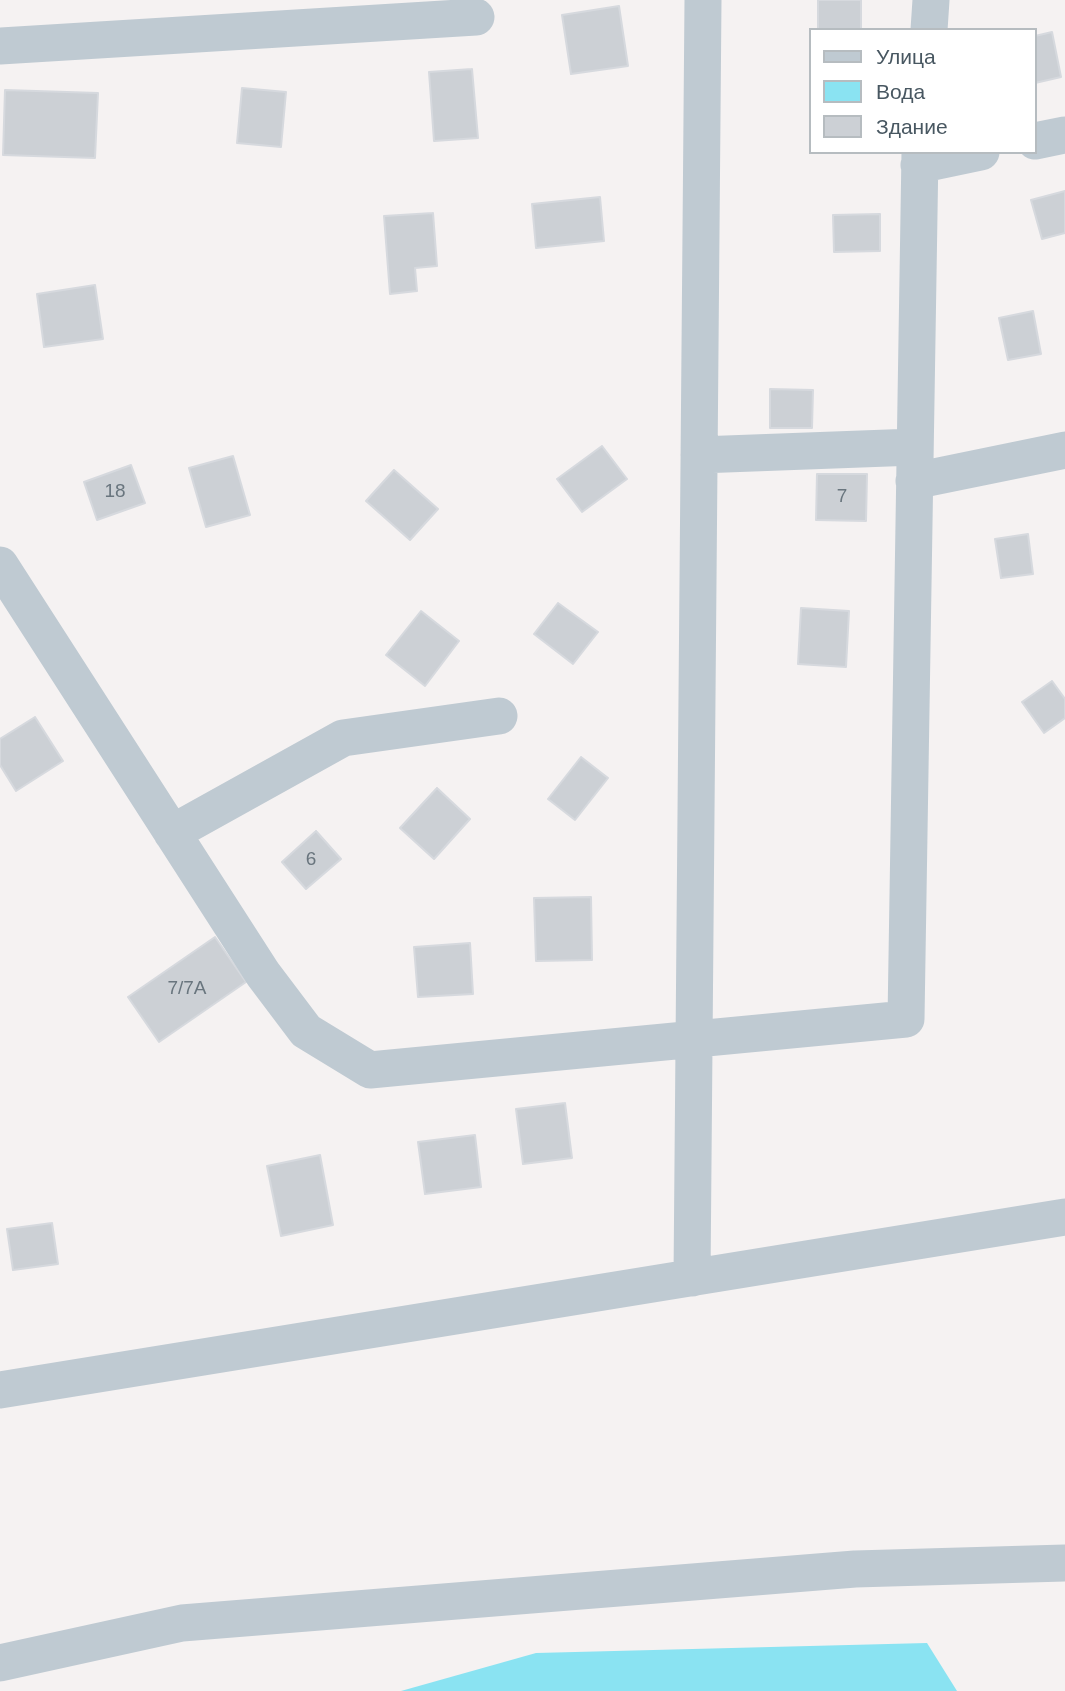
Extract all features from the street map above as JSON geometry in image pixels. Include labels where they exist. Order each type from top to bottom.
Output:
[{"type":"street","points":[[692,1278],[703,0]]},
{"type":"street","points":[[929,28],[931,0]]},
{"type":"street","points":[[0,46],[476,17]]},
{"type":"street","points":[[1037,141],[1065,135]]},
{"type":"street","points":[[0,565],[263,974],[306,1031],[370,1070],[906,1019],[920,158],[961,154]]},
{"type":"street","points":[[699,455],[914,464],[1065,450]]},
{"type":"street","points":[[172,833],[343,738],[499,716]]},
{"type":"street","points":[[0,1390],[1065,1217]]},
{"type":"street","points":[[0,1663],[182,1623],[855,1569],[1065,1563]]},
{"type":"water","points":[[927,1643],[957,1691],[401,1691],[536,1653]]},
{"type":"building","points":[[818,0],[861,0],[861,28],[818,28]]},
{"type":"building","points":[[619,6],[628,66],[571,74],[562,15]]},
{"type":"building","points":[[1052,32],[1061,77],[1037,83],[1037,36]]},
{"type":"building","points":[[472,69],[478,138],[434,141],[429,72]]},
{"type":"building","points":[[242,88],[286,92],[281,147],[237,143]]},
{"type":"building","points":[[5,90],[98,93],[95,158],[3,155]]},
{"type":"building","points":[[1065,191],[1065,233],[1042,239],[1031,200]]},
{"type":"building","points":[[600,197],[604,241],[536,248],[532,204]]},
{"type":"building","points":[[433,213],[437,266],[415,268],[417,291],[390,294],[384,216]]},
{"type":"building","points":[[880,214],[880,251],[834,252],[833,215]]},
{"type":"building","points":[[95,285],[103,339],[44,347],[37,294]]},
{"type":"building","points":[[1033,311],[1041,354],[1008,360],[999,318]]},
{"type":"building","points":[[770,389],[813,390],[812,428],[770,428]]},
{"type":"building","points":[[602,446],[627,479],[582,512],[557,479]]},
{"type":"building","points":[[233,456],[250,515],[206,527],[189,468]]},
{"type":"building","points":[[131,465],[145,503],[97,520],[84,482]]},
{"type":"building","points":[[394,470],[438,509],[410,540],[366,501]]},
{"type":"building","points":[[817,474],[867,474],[866,521],[816,520]]},
{"type":"building","points":[[1028,534],[1033,574],[1001,578],[995,539]]},
{"type":"building","points":[[558,603],[598,632],[573,664],[534,634]]},
{"type":"building","points":[[801,608],[849,611],[846,667],[798,664]]},
{"type":"building","points":[[421,611],[459,641],[425,686],[386,655]]},
{"type":"building","points":[[1052,681],[1065,699],[1065,718],[1044,733],[1022,702]]},
{"type":"building","points":[[35,717],[63,761],[16,791],[0,765],[0,739]]},
{"type":"building","points":[[581,757],[608,778],[575,820],[548,799]]},
{"type":"building","points":[[437,788],[470,819],[434,859],[400,828]]},
{"type":"building","points":[[316,831],[341,859],[306,889],[282,862]]},
{"type":"building","points":[[591,897],[592,960],[536,961],[534,898]]},
{"type":"building","points":[[215,937],[246,982],[159,1042],[128,997]]},
{"type":"building","points":[[470,943],[473,994],[418,997],[414,947]]},
{"type":"building","points":[[565,1103],[572,1158],[523,1164],[516,1109]]},
{"type":"building","points":[[475,1135],[481,1187],[425,1194],[418,1142]]},
{"type":"building","points":[[320,1155],[333,1225],[281,1236],[267,1166]]},
{"type":"building","points":[[52,1223],[58,1264],[13,1270],[7,1229]]}]
